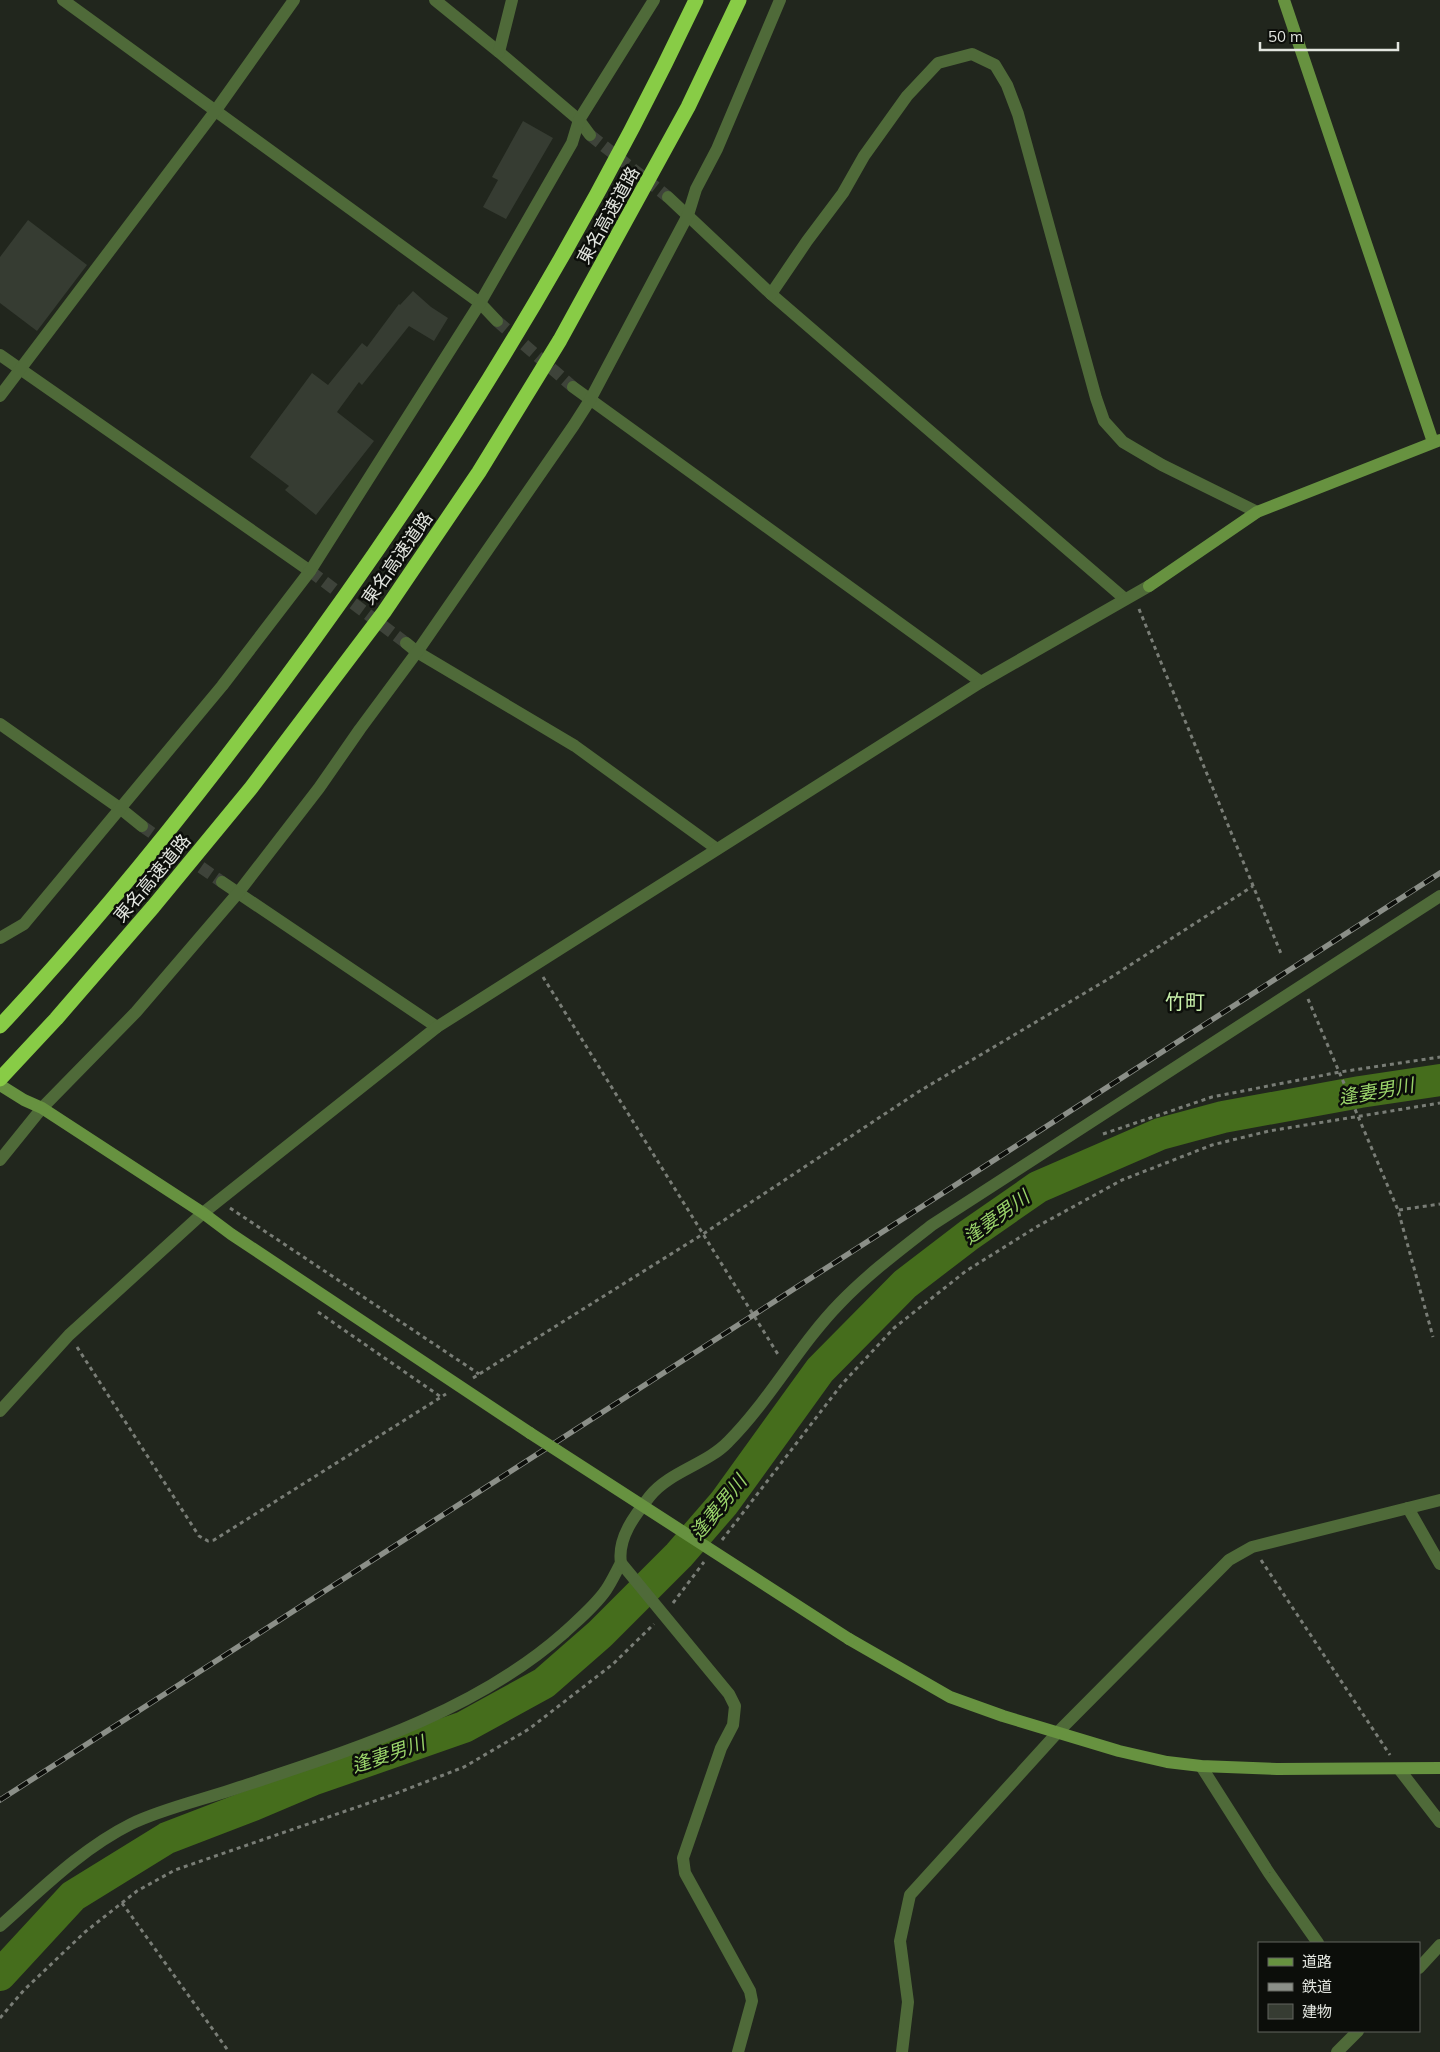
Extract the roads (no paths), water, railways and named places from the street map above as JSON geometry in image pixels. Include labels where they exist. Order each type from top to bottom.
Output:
[{"type":"highway","name":"東名高速道路","points":[[0,1026],[124,885],[216,772],[352,589],[447,447],[592,206],[655,86],[696,0]]},
{"type":"highway","name":"東名高速道路","points":[[0,1079],[153,907],[251,788],[384,612],[479,472],[560,340],[688,107],[739,0]]},
{"type":"street","points":[[63,0],[480,303],[497,321]]},
{"type":"street","points":[[0,396],[216,110],[294,0]]},
{"type":"street","points":[[435,0],[579,120],[590,135]]},
{"type":"street","points":[[499,52],[512,0]]},
{"type":"street","points":[[0,938],[24,924],[222,686],[310,571],[480,303],[572,143],[579,120],[654,0]]},
{"type":"street","points":[[0,1160],[42,1108],[136,1012],[238,893],[319,788],[417,652],[574,426],[590,400],[688,215],[696,189],[717,149],[780,0]]},
{"type":"street","points":[[0,1411],[69,1335],[204,1213],[437,1028],[980,682],[1149,586],[1257,512],[1437,441],[1284,0]]},
{"type":"street","points":[[770,294],[843,194],[864,156],[907,96],[938,63],[972,54],[995,65],[1007,84],[1018,114],[1104,421],[1123,442],[1162,465],[1257,512]]},
{"type":"street","points":[[668,197],[770,294],[1129,597]]},
{"type":"street","points":[[0,355],[310,571]]},
{"type":"street","points":[[573,386],[980,682]]},
{"type":"street","points":[[406,643],[417,652],[575,746],[717,849]]},
{"type":"street","points":[[0,724],[121,809],[142,826]]},
{"type":"street","points":[[222,882],[437,1028]]},
{"type":"street","points":[[0,1926],[72,1863],[95,1846],[132,1824],[413,1726],[462,1703],[512,1674],[583,1617],[608,1588],[621,1563],[620,1553],[625,1533],[650,1496],[658,1488],[727,1444],[839,1304],[877,1268],[932,1225],[1440,896]]},
{"type":"street","points":[[0,1085],[24,1100],[42,1108],[204,1213],[231,1234],[530,1434],[849,1639],[950,1696],[1003,1716],[1120,1751],[1167,1762],[1201,1766],[1278,1769],[1440,1768]]},
{"type":"street","points":[[902,2052],[908,2002],[900,1941],[910,1895],[1058,1732],[1229,1560],[1252,1547],[1440,1500]]},
{"type":"street","points":[[1408,1508],[1440,1564]]},
{"type":"street","points":[[621,1563],[729,1694],[735,1706],[733,1725],[721,1748],[682,1858],[685,1873],[750,1991],[752,2001],[738,2052]]},
{"type":"street","points":[[1201,1766],[1269,1873],[1317,1942]]},
{"type":"street","points":[[1399,1769],[1440,1822]]},
{"type":"street","points":[[1420,1967],[1440,1945]]},
{"type":"street","points":[[1338,2052],[1357,2032]]},
{"type":"waterway","name":"逢妻男川","points":[[0,1975],[73,1896],[167,1838],[312,1780],[464,1727],[544,1683],[600,1634],[679,1555],[724,1503],[820,1370],[905,1284],[969,1235],[1038,1187],[1160,1134],[1223,1117],[1360,1092],[1440,1080]]},
{"type":"tunnel","points":[[590,135],[668,197]]},
{"type":"tunnel","points":[[497,321],[573,387]]},
{"type":"tunnel","points":[[310,571],[406,643]]},
{"type":"tunnel","points":[[142,826],[222,882]]},
{"type":"railway","points":[[0,1800],[1440,873]]},
{"type":"district","name":"竹町","points":[[1185,1001]]}]
